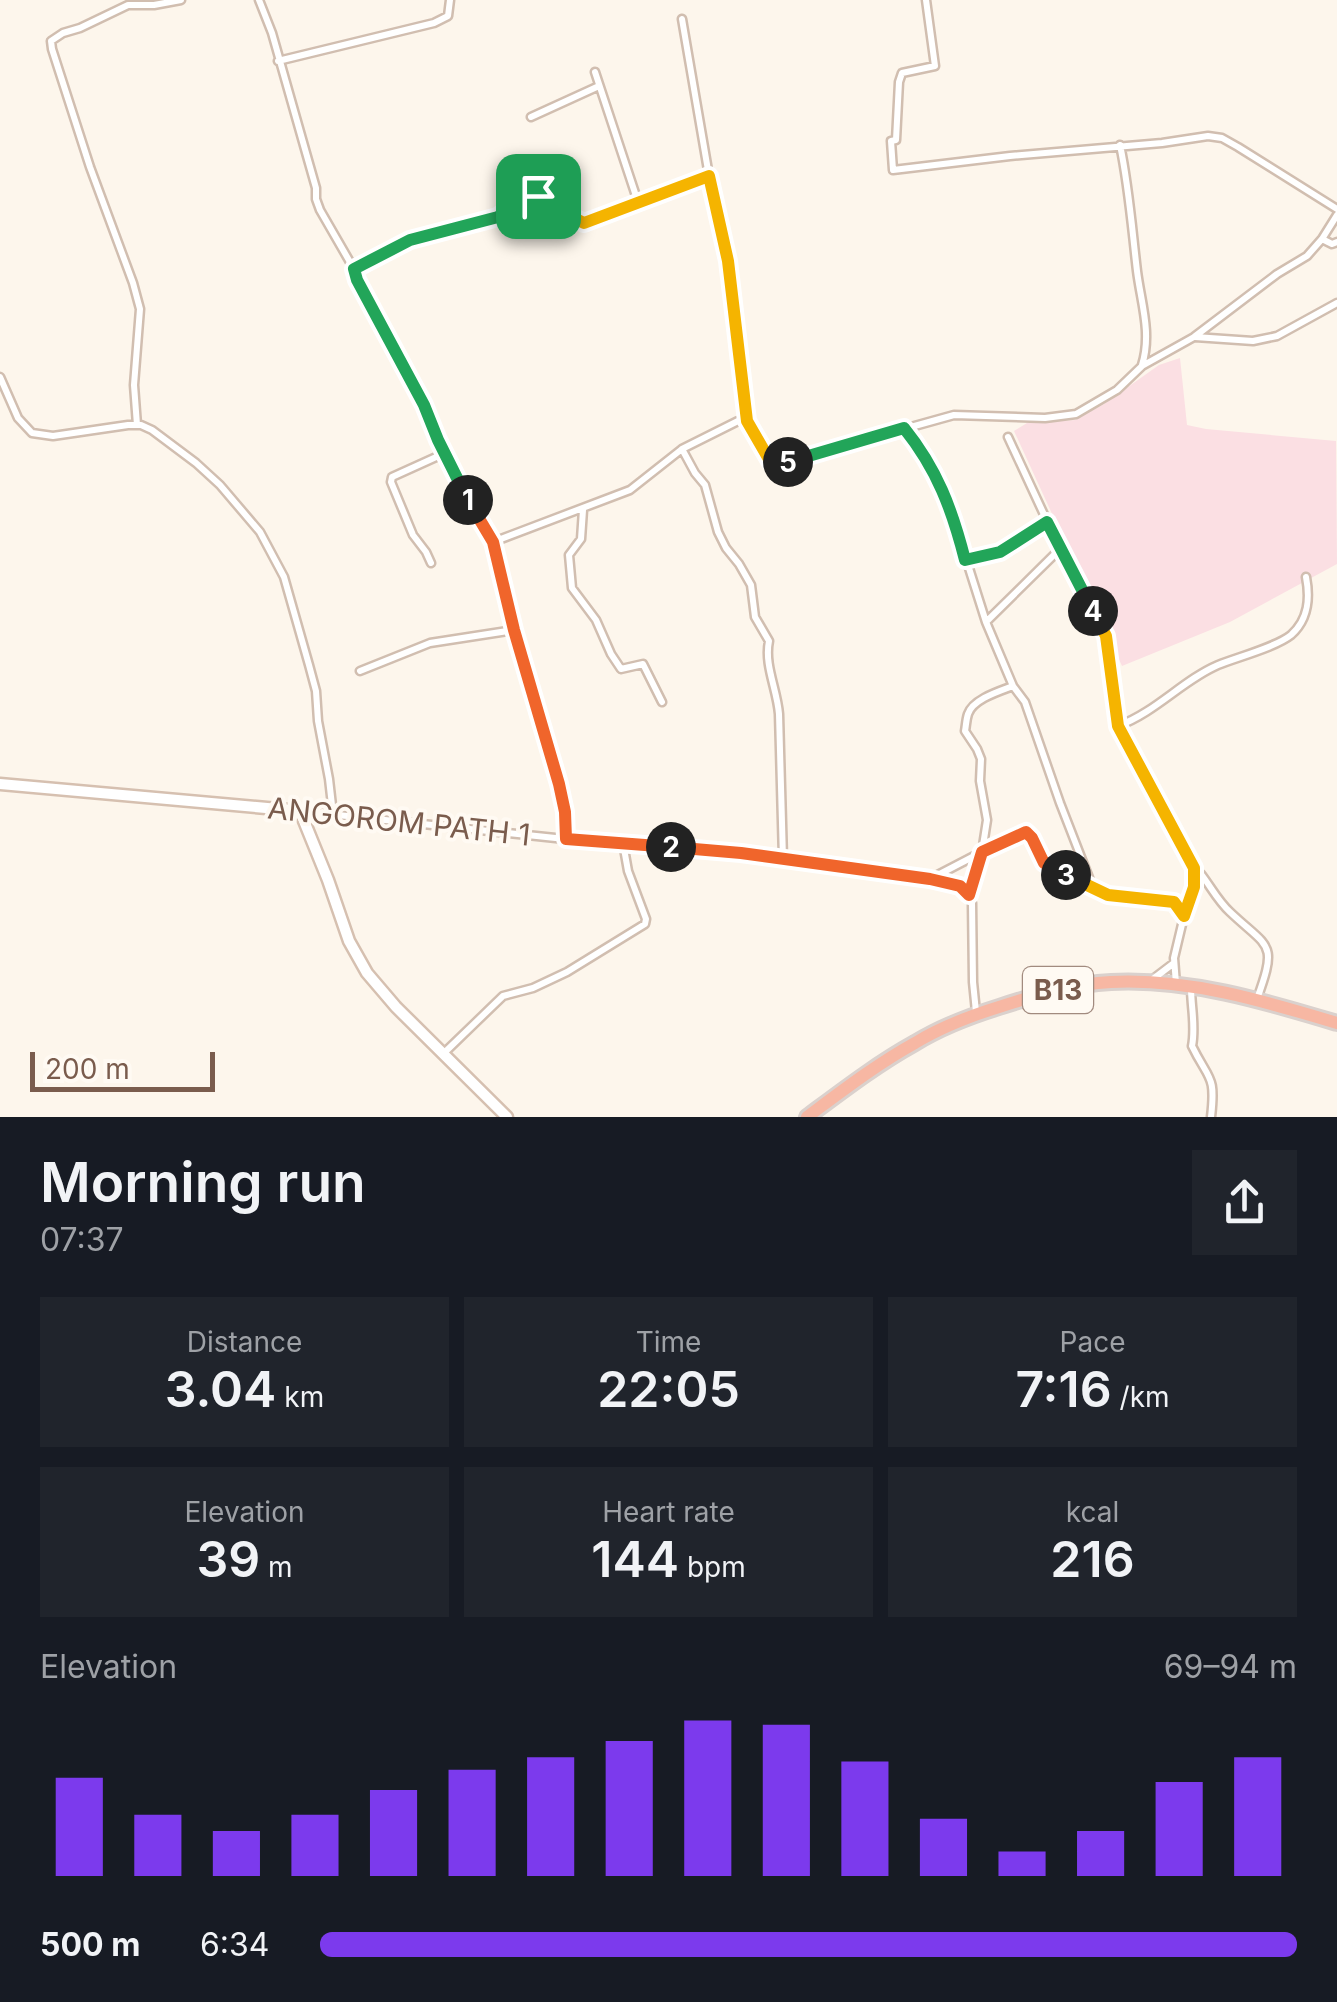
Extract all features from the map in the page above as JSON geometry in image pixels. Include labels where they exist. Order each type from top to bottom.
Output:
[{"type":"highway","name":"B13","points":[[808,1117],[916,1042],[976,1013],[1027,997],[1092,984],[1148,982],[1191,987],[1257,1000],[1337,1023]]},
{"type":"street","points":[[137,425],[134,385],[140,308],[90,167],[52,42],[63,33],[128,6],[182,0]]},
{"type":"street","points":[[259,0],[272,33],[320,210],[493,542],[559,784],[566,839]]},
{"type":"street","points":[[278,61],[434,23],[448,16],[450,0]]},
{"type":"street","points":[[682,19],[728,261],[747,421],[770,461],[785,462],[954,415],[1045,418],[1076,414],[1116,390],[1142,366],[1194,337],[1307,256],[1322,239],[1337,212],[1222,138],[1208,136],[893,170],[891,140],[896,140],[902,72],[935,66],[926,0]]},
{"type":"street","points":[[595,72],[638,202]]},
{"type":"street","points":[[531,116],[599,86]]},
{"type":"street","points":[[1120,145],[1146,326],[1142,366]]},
{"type":"street","points":[[354,269],[410,240],[498,217],[523,196],[538,196],[584,223],[709,176]]},
{"type":"street","points":[[1322,239],[1337,242]]},
{"type":"street","points":[[1194,337],[1253,341],[1278,336],[1337,303]]},
{"type":"street","points":[[0,377],[18,418],[37,434],[53,436],[120,425],[152,430],[220,485],[260,532],[289,590],[316,691],[333,814]]},
{"type":"street","points":[[493,542],[630,490],[682,449],[738,421],[747,421]]},
{"type":"street","points":[[904,428],[944,489],[986,622],[1013,686],[1025,702],[1093,888]]},
{"type":"street","points":[[1008,436],[1106,636],[1118,726],[1194,868],[1194,887],[1174,963],[1176,985]]},
{"type":"street","points":[[682,449],[694,473],[705,484],[726,548],[751,585],[755,617],[769,641],[766,655],[779,714],[783,859]]},
{"type":"street","points":[[431,563],[413,535],[391,482],[392,477],[445,454]]},
{"type":"street","points":[[583,510],[581,538],[569,555],[572,588],[596,620],[621,668],[643,664],[662,702]]},
{"type":"street","points":[[965,560],[1000,552],[1047,522]]},
{"type":"street","points":[[986,622],[1061,548]]},
{"type":"street","points":[[1118,726],[1214,667],[1290,635],[1305,616],[1310,596],[1306,577]]},
{"type":"street","points":[[360,671],[430,644],[514,630]]},
{"type":"street","points":[[976,1013],[969,895],[986,835],[987,817],[980,782],[981,759],[965,731],[967,717],[976,704],[1013,686]]},
{"type":"street","name":"ANGOROM PATH 1","points":[[0,784],[783,859],[930,879],[960,886],[969,895]]},
{"type":"street","points":[[300,810],[344,928],[367,973],[507,1117]]},
{"type":"street","points":[[930,879],[1026,832],[1044,863],[1120,898],[1174,902],[1184,916]]},
{"type":"street","points":[[443,1054],[504,996],[567,972],[645,924],[628,871],[624,843]]},
{"type":"street","points":[[1201,874],[1226,909],[1266,946],[1269,959],[1257,1000]]},
{"type":"street","points":[[1148,982],[1174,963]]},
{"type":"street","points":[[1191,987],[1196,1029],[1192,1046],[1214,1086],[1212,1117]]},
{"type":"shaded area","points":[[1180,358],[1187,425],[1336,441],[1337,564],[1230,622],[1122,666],[1014,431],[1027,423],[1075,420],[1159,365]]},
{"type":"route","points":[[709,176],[728,261],[747,421],[770,461],[785,462],[904,428],[944,489],[965,560],[1000,552],[1047,522],[1106,636],[1118,726],[1194,868],[1194,887],[1184,916],[1174,902],[1108,895],[1054,869],[1044,863],[1026,832],[982,852],[969,895],[954,884],[897,874],[741,853],[566,839],[559,784],[493,542],[469,502],[354,269],[410,240],[498,217],[523,196],[538,196],[584,223],[709,176]]}]
